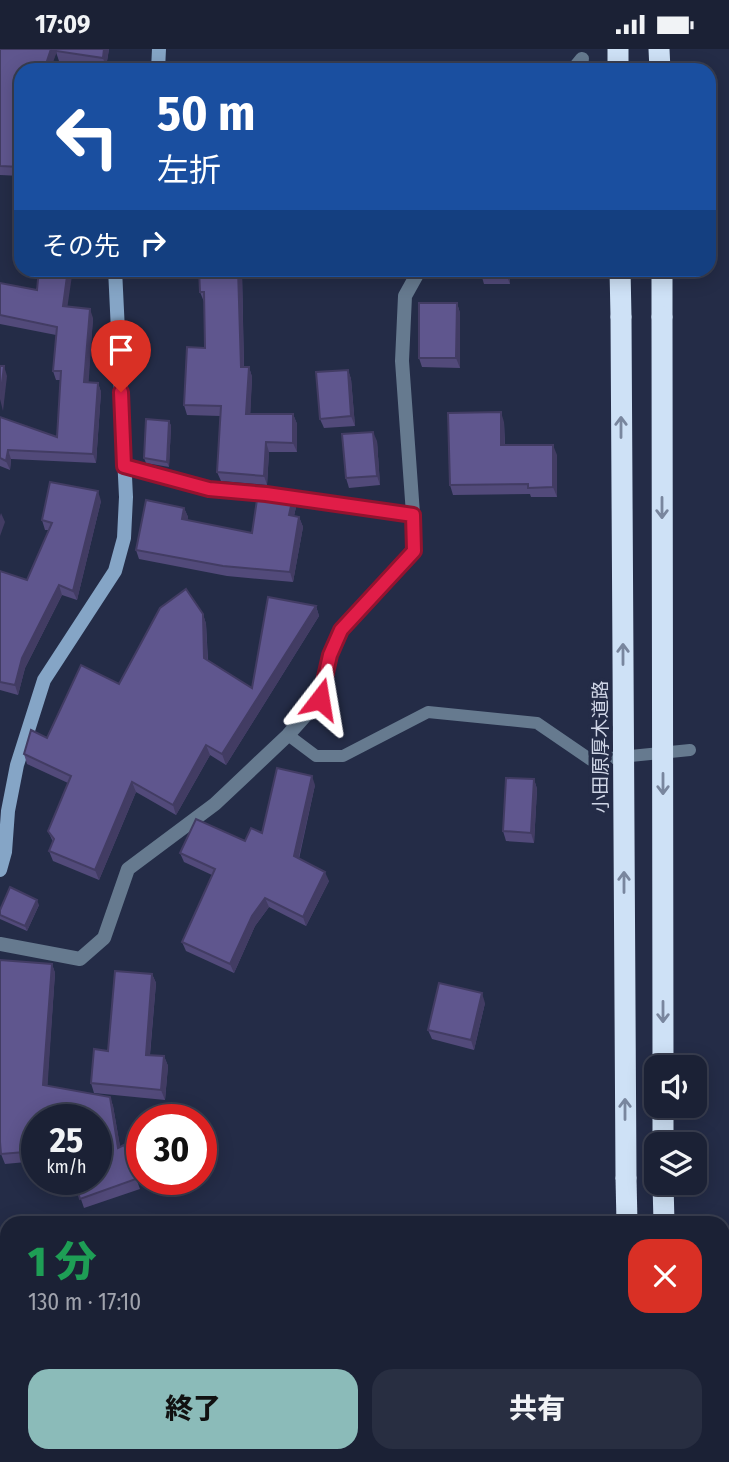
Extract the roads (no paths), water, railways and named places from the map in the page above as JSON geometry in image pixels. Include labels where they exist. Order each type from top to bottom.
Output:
[{"type":"highway","name":"小田原厚木道路","points":[[620,277],[627,1216]]},
{"type":"highway","points":[[662,277],[663,1055]]},
{"type":"highway","points":[[663,1195],[664,1216]]},
{"type":"street","points":[[0,870],[17,765],[44,680],[115,571],[124,538],[124,466],[115,277]]},
{"type":"street","points":[[0,944],[80,959],[104,938],[128,869],[215,804],[288,735],[320,699],[330,655],[341,630],[414,551],[402,361],[405,296],[416,277]]},
{"type":"lane","points":[[124,466],[209,489],[266,494],[413,515]]},
{"type":"lane","points":[[288,735],[316,756],[343,756],[428,712],[537,723],[592,760],[690,750]]}]
